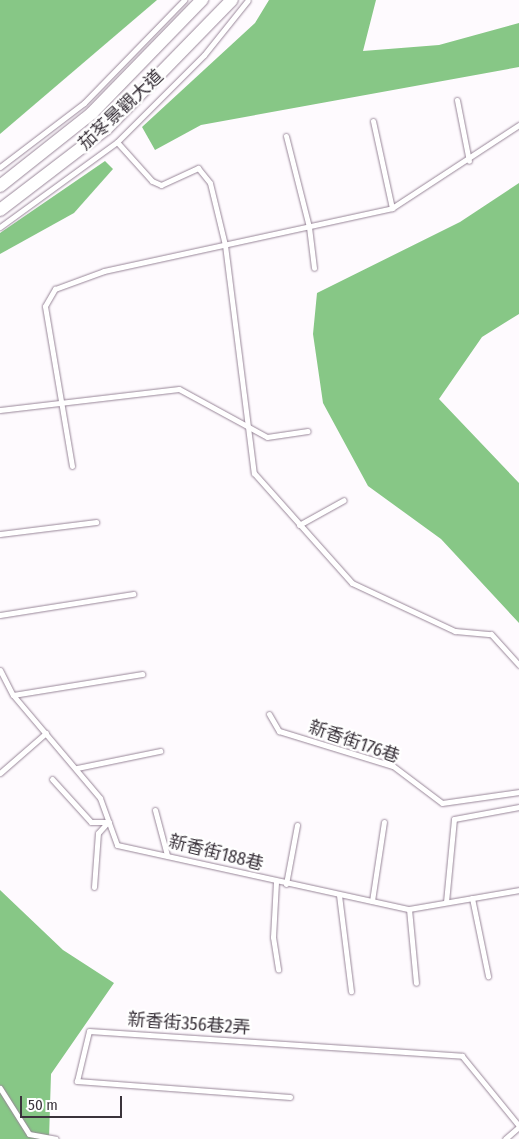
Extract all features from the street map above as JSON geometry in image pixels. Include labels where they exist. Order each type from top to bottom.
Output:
[{"type":"street","name":"茄苳景觀大道","points":[[0,186],[92,113],[202,0]]},
{"type":"street","name":"茄苳景觀大道","points":[[0,210],[106,129],[232,0]]},
{"type":"lane","name":"茄苳景觀大道","points":[[0,167],[84,103],[184,0]]},
{"type":"lane","name":"茄苳景觀大道","points":[[0,227],[117,142],[204,54],[248,0]]},
{"type":"lane","points":[[457,100],[469,161]]},
{"type":"lane","points":[[373,121],[392,208]]},
{"type":"lane","points":[[72,466],[60,403],[46,306],[55,289],[104,270],[392,208],[469,161],[519,125]]},
{"type":"lane","points":[[286,136],[309,227],[314,268]]},
{"type":"lane","points":[[117,142],[152,181],[161,185],[198,168],[210,183],[225,245],[250,427],[248,450],[254,473],[352,583],[455,632],[490,634],[519,665]]},
{"type":"lane","points":[[0,410],[179,389],[267,437],[308,431]]},
{"type":"lane","points":[[299,525],[344,500]]},
{"type":"lane","points":[[0,534],[96,522]]},
{"type":"lane","points":[[0,615],[133,594]]},
{"type":"lane","name":"新香街188巷","points":[[0,670],[13,695],[100,798],[117,845],[167,855],[276,882],[409,908],[519,890]]},
{"type":"lane","points":[[13,695],[142,674]]},
{"type":"lane","name":"新香街176巷","points":[[269,714],[279,731],[393,766],[442,803],[519,792]]},
{"type":"lane","points":[[0,773],[46,733]]},
{"type":"lane","points":[[76,768],[160,751]]},
{"type":"lane","points":[[52,780],[91,822],[109,822]]},
{"type":"lane","points":[[446,902],[454,819],[519,808]]},
{"type":"lane","points":[[155,810],[167,855]]},
{"type":"lane","points":[[94,887],[98,833],[109,822]]},
{"type":"lane","points":[[372,901],[384,822]]},
{"type":"lane","points":[[286,884],[298,825]]},
{"type":"lane","points":[[276,882],[272,937],[278,970]]},
{"type":"lane","points":[[339,895],[351,991]]},
{"type":"lane","points":[[472,898],[488,976]]},
{"type":"lane","points":[[409,908],[416,983]]},
{"type":"lane","name":"新香街356巷2弄","points":[[290,1097],[77,1082],[88,1031],[462,1056],[519,1126],[506,1139]]},
{"type":"lane","points":[[0,1088],[29,1134],[56,1139]]},
{"type":"green space","points":[[0,0],[157,0],[0,134]]},
{"type":"green space","points":[[269,0],[376,0],[363,51],[439,45],[519,23],[519,67],[201,125],[155,150],[142,127],[255,23]]},
{"type":"green space","points":[[105,161],[113,169],[74,213],[0,254],[0,233]]},
{"type":"green space","points":[[519,183],[519,314],[482,337],[439,399],[519,483],[519,623],[441,539],[368,486],[323,403],[313,334],[317,293],[460,222]]},
{"type":"green space","points":[[0,890],[63,950],[114,983],[51,1074],[49,1139],[0,1139]]}]
